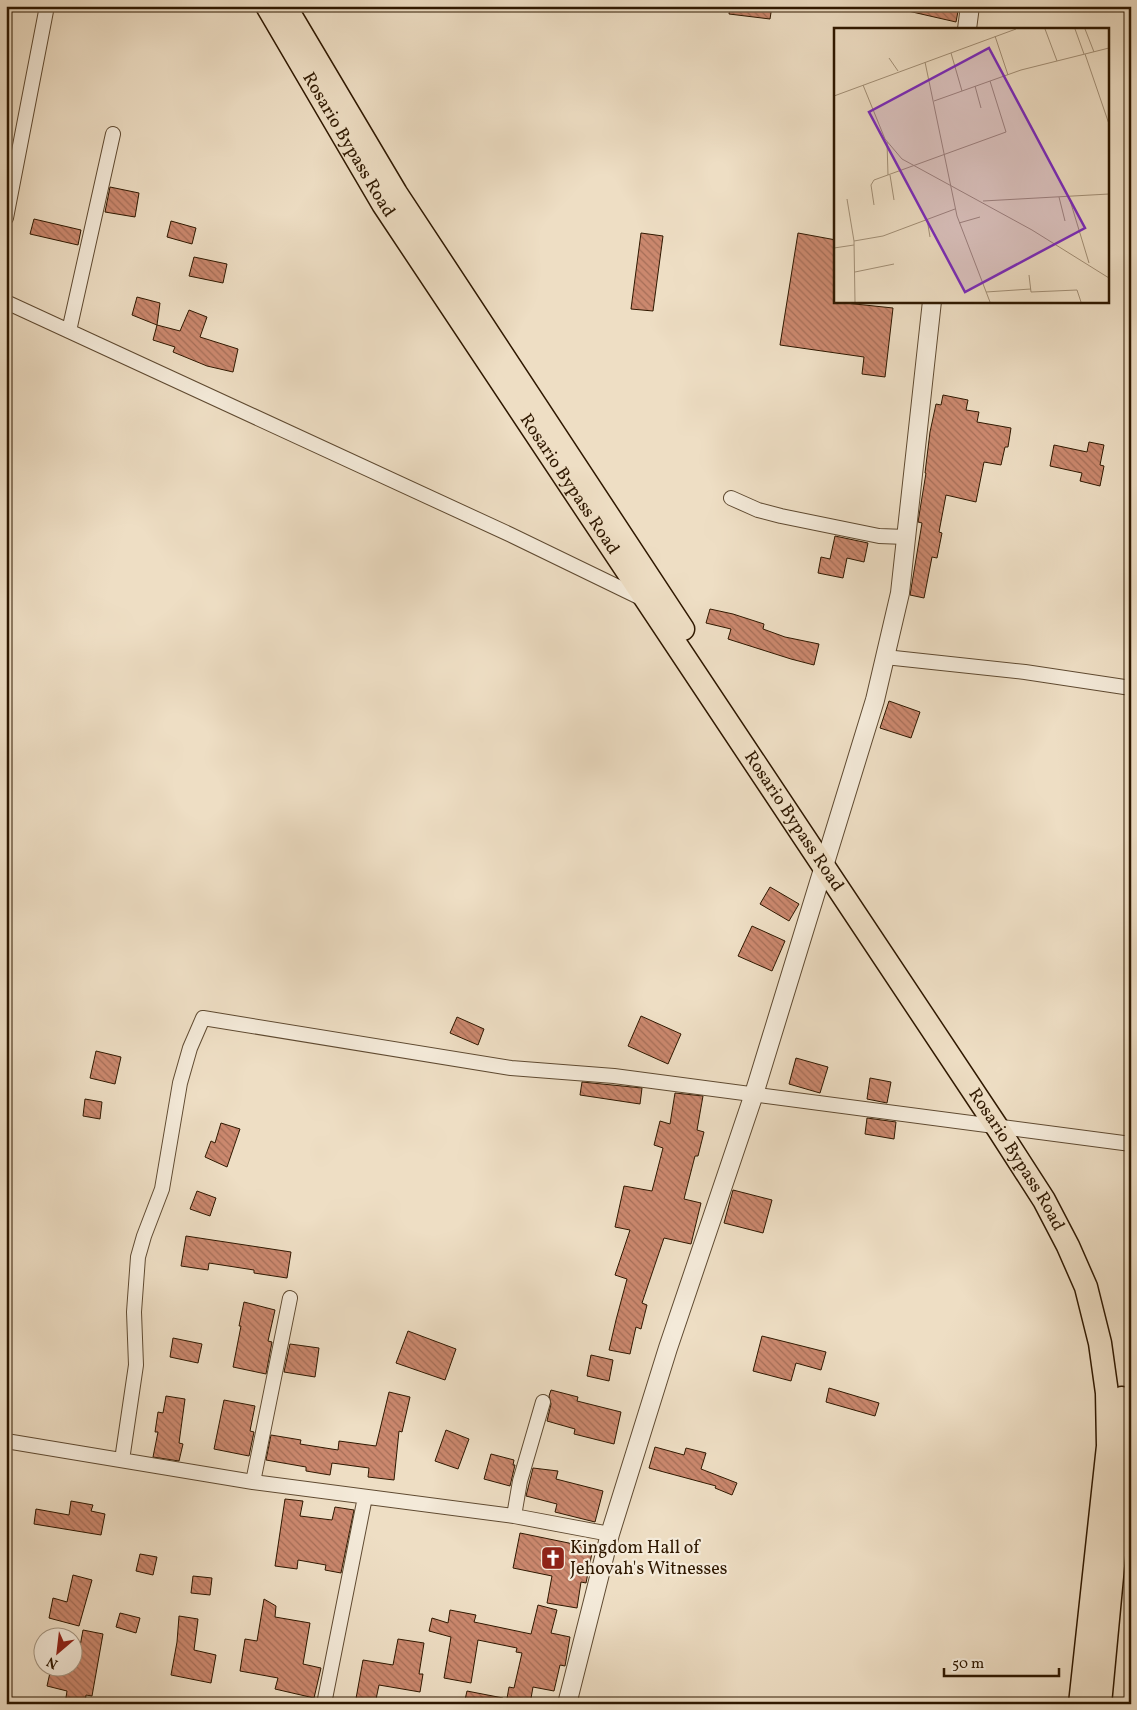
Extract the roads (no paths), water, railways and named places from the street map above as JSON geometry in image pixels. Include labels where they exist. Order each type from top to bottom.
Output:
[{"type":"main road","name":"Rosario Bypass Road","points":[[267,6],[383,204],[646,601],[826,860],[1079,1233],[1096,1278],[1113,1334],[1121,1390],[1127,1416],[1100,1704]]},
{"type":"main road","name":"Rosario Bypass Road","points":[[285,6],[396,193],[826,860]]},
{"type":"main road","name":"Rosario Bypass Road","points":[[1007,1128],[1068,1246],[1086,1287],[1100,1343],[1107,1393],[1108,1446],[1080,1704]]},
{"type":"street","points":[[6,218],[47,6]]},
{"type":"street","points":[[967,28],[970,6]]},
{"type":"street","points":[[69,331],[113,134]]},
{"type":"street","points":[[6,302],[511,535],[646,601]]},
{"type":"street","points":[[567,1704],[610,1534],[668,1348],[754,1094],[875,700],[900,593],[932,302]]},
{"type":"street","points":[[731,498],[758,510],[781,516],[880,536],[906,537]]},
{"type":"street","points":[[885,657],[1025,672],[1131,688]]},
{"type":"street","points":[[122,1460],[136,1365],[134,1312],[138,1258],[144,1236],[162,1189],[180,1083],[190,1048],[203,1018],[511,1068],[614,1076],[1131,1144]]},
{"type":"street","points":[[253,1482],[290,1298]]},
{"type":"street","points":[[514,1516],[520,1480],[543,1402]]},
{"type":"street","points":[[6,1441],[253,1482],[514,1516],[610,1534]]},
{"type":"street","points":[[324,1704],[365,1498]]},
{"type":"place","name":"Kingdom Hall of Jehovah's Witnesses","points":[[553,1558]]}]
